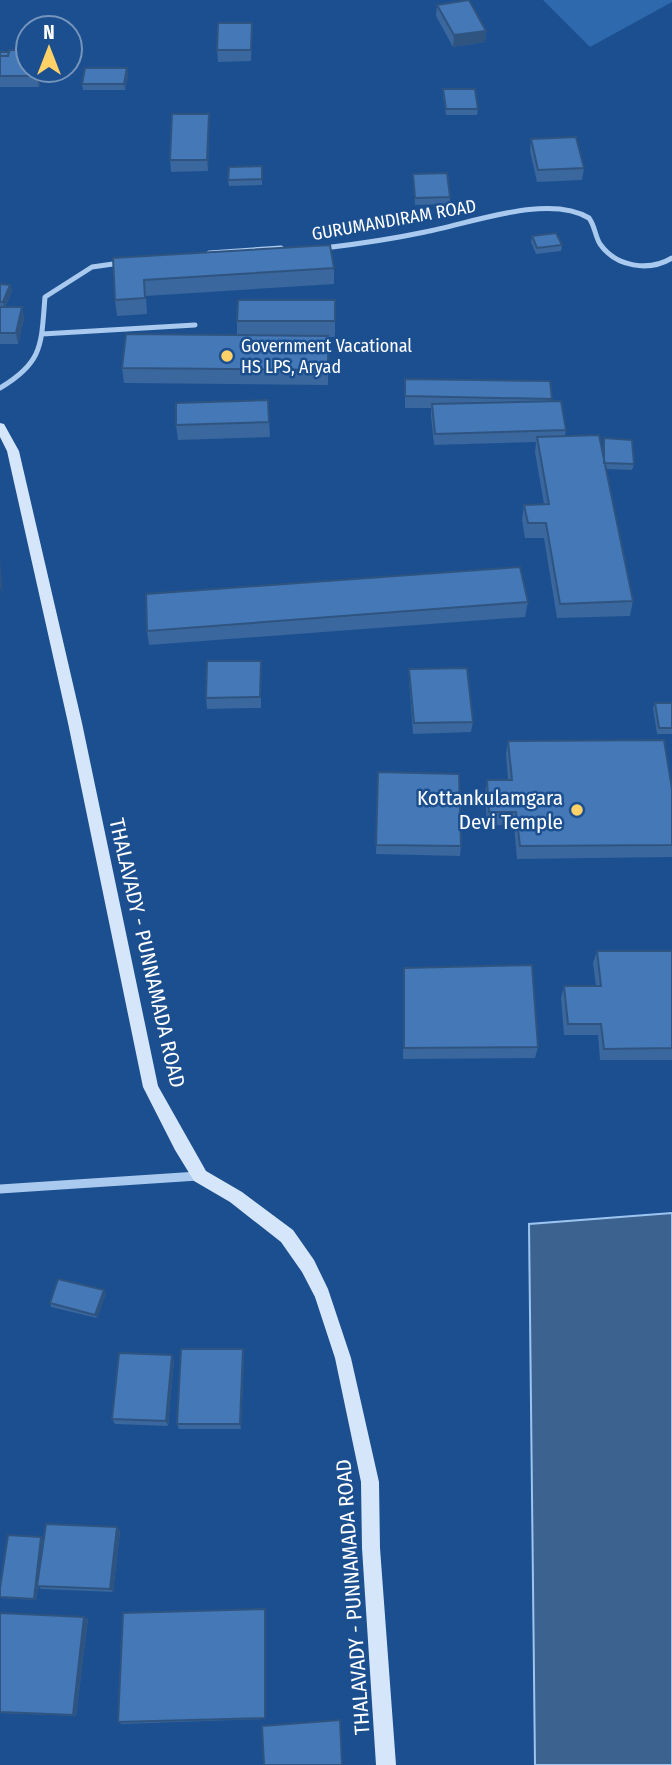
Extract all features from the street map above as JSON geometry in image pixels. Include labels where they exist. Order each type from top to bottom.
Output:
[{"type":"main road","name":"THALAVADY - PUNNAMADA ROAD","points":[[0,427],[13,451],[19,476],[75,723],[151,1087],[181,1145],[201,1176],[236,1197],[287,1236],[308,1266],[322,1295],[343,1358],[370,1482],[371,1548],[386,1765]]},
{"type":"street","name":"GURUMANDIRAM ROAD","points":[[318,249],[450,228],[521,211],[563,209],[575,211],[591,220],[599,243],[612,257],[642,267],[667,263],[672,258]]},
{"type":"street","name":"GURUMANDIRAM ROAD","points":[[196,254],[290,249]]},
{"type":"street","points":[[0,388],[29,370],[41,353],[45,297],[92,267],[130,262]]},
{"type":"street","points":[[42,334],[195,325]]},
{"type":"street","points":[[0,1189],[201,1176]]},
{"type":"shaded area","points":[[543,0],[672,0],[672,2],[590,47]]},
{"type":"shaded area","points":[[672,1213],[672,1765],[535,1765],[529,1224]]},
{"type":"building","points":[[469,0],[486,31],[454,35],[437,5]]},
{"type":"building","points":[[218,23],[252,23],[251,50],[217,50]]},
{"type":"building","points":[[9,50],[14,50],[14,76],[0,76],[0,56],[8,56]]},
{"type":"building","points":[[0,52],[9,52],[8,56],[0,56]]},
{"type":"building","points":[[85,68],[127,68],[124,84],[84,84]]},
{"type":"building","points":[[443,89],[475,89],[478,109],[446,109]]},
{"type":"building","points":[[172,114],[209,114],[207,160],[170,160]]},
{"type":"building","points":[[576,137],[584,168],[538,170],[531,139]]},
{"type":"building","points":[[262,166],[262,179],[228,180],[229,167]]},
{"type":"building","points":[[447,173],[450,197],[415,198],[413,174]]},
{"type":"building","points":[[556,233],[562,245],[537,248],[532,236]]},
{"type":"building","points":[[330,245],[334,268],[144,280],[145,298],[115,300],[113,258]]},
{"type":"building","points":[[0,284],[10,285],[3,302],[0,302]]},
{"type":"building","points":[[238,300],[335,300],[335,321],[237,321]]},
{"type":"building","points":[[0,307],[22,307],[16,333],[0,333]]},
{"type":"building","points":[[126,334],[328,336],[328,370],[122,368]]},
{"type":"building","points":[[405,379],[550,381],[552,399],[405,396]]},
{"type":"building","points":[[268,400],[269,422],[176,425],[176,403]]},
{"type":"building","points":[[561,401],[566,430],[435,434],[432,404]]},
{"type":"building","points":[[599,435],[633,601],[560,604],[546,523],[528,523],[524,505],[549,504],[537,437]]},
{"type":"building","points":[[604,438],[632,440],[634,464],[604,463]]},
{"type":"building","points":[[520,567],[528,602],[147,631],[146,594]]},
{"type":"building","points":[[207,661],[261,661],[260,697],[206,698]]},
{"type":"building","points":[[467,668],[473,722],[414,723],[409,669]]},
{"type":"building","points":[[655,703],[672,703],[672,728],[659,728]]},
{"type":"building","name":"Kottankulamgara Devi Temple","points":[[664,740],[672,789],[672,845],[520,846],[516,812],[489,812],[487,780],[512,780],[508,741]]},
{"type":"building","points":[[378,772],[459,774],[461,846],[376,845]]},
{"type":"building","points":[[597,951],[672,951],[672,1048],[604,1049],[601,1024],[568,1024],[564,986],[601,986]]},
{"type":"building","points":[[532,965],[538,1047],[404,1048],[404,968]]},
{"type":"building","points":[[58,1279],[104,1290],[95,1315],[50,1303]]},
{"type":"building","points":[[181,1349],[243,1349],[240,1424],[177,1424]]},
{"type":"building","points":[[119,1353],[172,1355],[166,1421],[112,1419]]},
{"type":"building","points":[[46,1524],[117,1527],[110,1589],[37,1586]]},
{"type":"building","points":[[8,1535],[41,1537],[34,1599],[0,1597]]},
{"type":"building","points":[[265,1609],[265,1718],[118,1722],[123,1613]]},
{"type":"building","points":[[0,1613],[84,1617],[73,1715],[0,1712]]},
{"type":"building","points":[[340,1720],[342,1765],[264,1765],[262,1726]]},
{"type":"place","name":"Government Vacational HS LPS, Aryad","points":[[227,356]]},
{"type":"place","name":"Kottankulamgara Devi Temple","points":[[577,810]]}]
